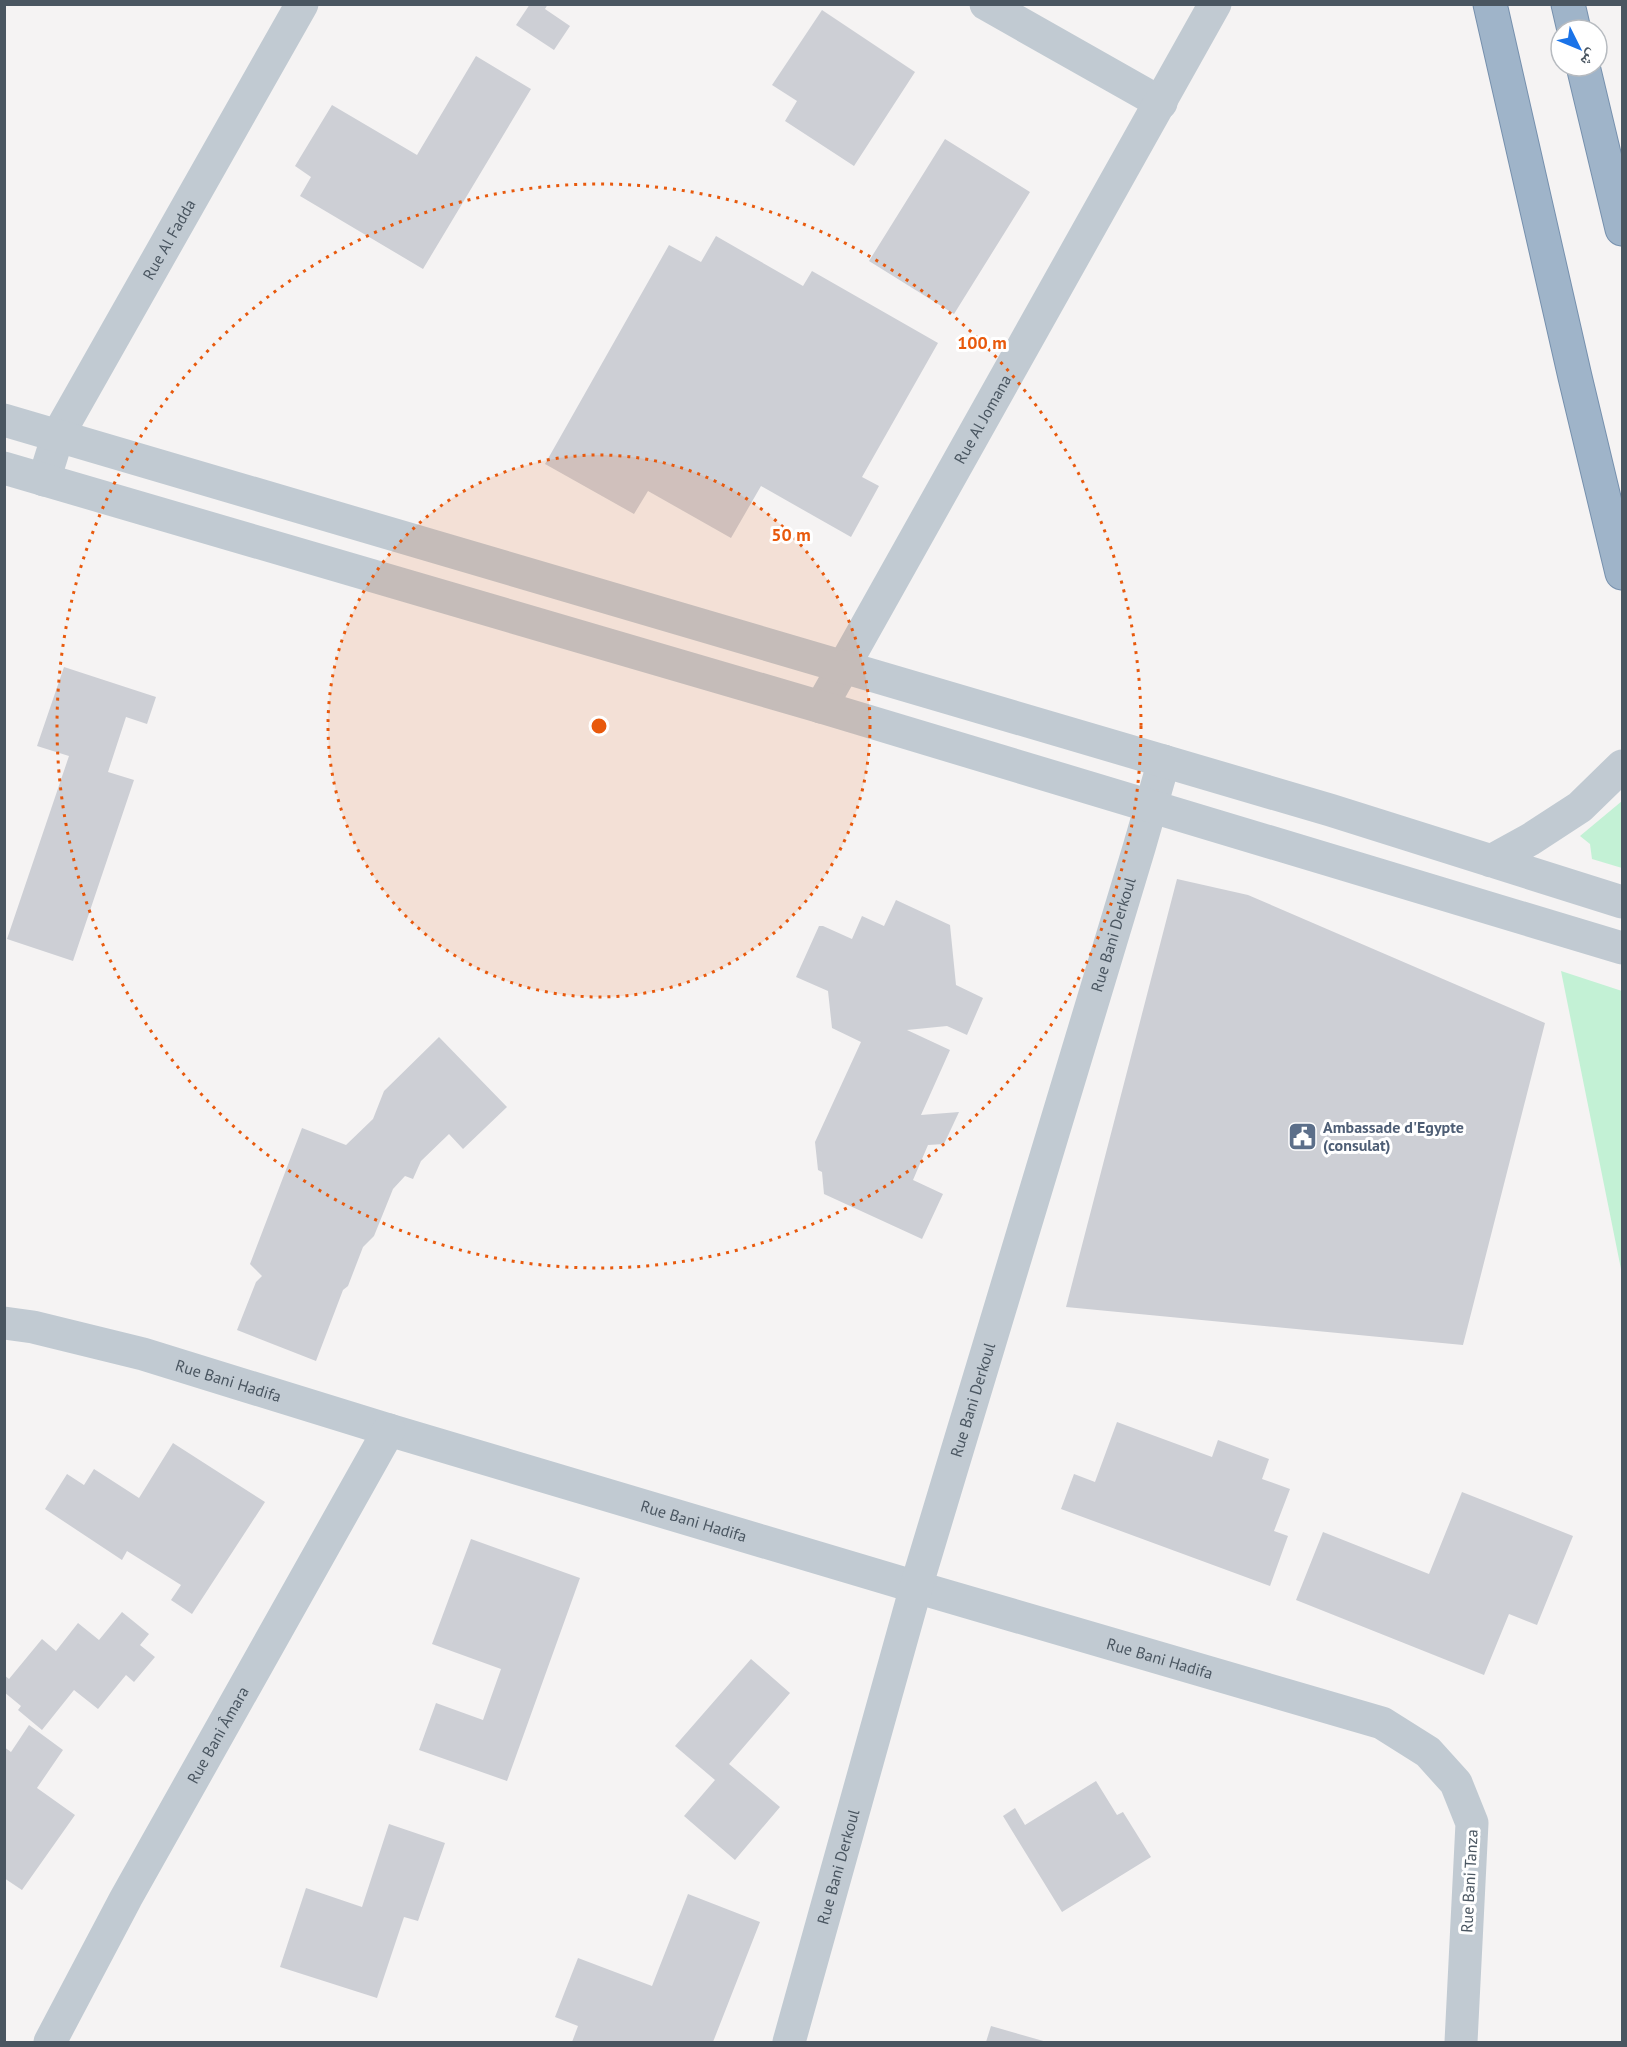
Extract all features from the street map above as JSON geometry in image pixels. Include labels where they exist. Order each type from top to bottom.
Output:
[{"type":"highway","points":[[1490,4],[1575,377],[1623,573]]},
{"type":"highway","points":[[1586,78],[1623,229]]},
{"type":"street","name":"Rue Al Fadda","points":[[44,480],[58,435],[302,4]]},
{"type":"street","points":[[986,4],[1161,103]]},
{"type":"street","name":"Rue Al Jomana","points":[[820,707],[1215,4]]},
{"type":"street","points":[[4,420],[1164,761],[1623,902]]},
{"type":"street","points":[[4,468],[820,707],[1623,948]]},
{"type":"street","name":"Rue Bani Derkoul","points":[[789,2043],[916,1587],[1164,761]]},
{"type":"street","points":[[1491,861],[1531,839],[1580,807],[1623,766]]},
{"type":"street","name":"Rue Bani Hadifa","points":[[4,1323],[33,1327],[143,1354],[916,1587],[1382,1723]]},
{"type":"street","name":"Rue Bani Âmara","points":[[51,2043],[126,1898],[389,1430]]},
{"type":"street","name":"Rue Bani Tanza","points":[[1382,1723],[1428,1752],[1456,1783],[1472,1823],[1461,2043]]},
{"type":"green space","points":[[1622,801],[1622,868],[1592,859],[1590,844],[1580,836]]},
{"type":"green space","points":[[1561,971],[1622,991],[1622,1274]]},
{"type":"building","points":[[530,4],[548,4],[545,9],[570,26],[554,50],[516,25]]},
{"type":"building","points":[[822,10],[915,72],[854,166],[785,121],[797,101],[772,85]]},
{"type":"building","points":[[476,56],[531,89],[423,269],[300,196],[311,177],[295,166],[332,105],[417,155]]},
{"type":"building","points":[[945,139],[1030,192],[954,314],[869,261]]},
{"type":"building","points":[[716,236],[803,286],[812,271],[938,343],[862,477],[879,486],[851,537],[761,486],[731,538],[648,491],[634,514],[545,464],[669,245],[701,262]]},
{"type":"building","points":[[64,667],[156,697],[147,724],[126,717],[108,772],[134,780],[73,961],[7,939],[69,756],[37,746]]},
{"type":"building","name":"Ambassade d'Egypte (consulat)","points":[[1177,879],[1248,895],[1545,1023],[1463,1345],[1066,1307]]},
{"type":"building","points":[[896,900],[950,925],[956,985],[983,998],[967,1035],[947,1026],[907,1030],[950,1050],[921,1115],[959,1112],[944,1144],[928,1145],[913,1180],[943,1194],[922,1239],[824,1194],[822,1172],[818,1170],[815,1142],[861,1042],[832,1028],[828,991],[796,977],[819,926],[852,939],[862,916],[884,926]]},
{"type":"building","points":[[439,1037],[507,1107],[463,1149],[449,1134],[421,1161],[413,1179],[405,1176],[393,1189],[374,1236],[363,1247],[348,1286],[343,1290],[316,1361],[237,1330],[256,1282],[262,1276],[250,1264],[302,1128],[346,1145],[373,1119],[384,1091]]},
{"type":"building","points":[[1117,1422],[1212,1457],[1218,1440],[1269,1459],[1262,1479],[1290,1489],[1274,1531],[1288,1536],[1270,1586],[1061,1509],[1074,1474],[1095,1482]]},
{"type":"building","points":[[173,1443],[265,1502],[192,1614],[171,1600],[181,1585],[127,1551],[122,1560],[45,1509],[67,1474],[84,1485],[94,1469],[139,1498]]},
{"type":"building","points":[[1462,1492],[1573,1536],[1537,1625],[1509,1614],[1484,1675],[1296,1600],[1323,1532],[1429,1574]]},
{"type":"building","points":[[471,1539],[580,1578],[507,1781],[419,1750],[436,1703],[483,1720],[501,1669],[432,1644]]},
{"type":"building","points":[[122,1612],[149,1634],[140,1645],[155,1657],[134,1682],[126,1675],[98,1709],[74,1690],[42,1730],[18,1710],[21,1706],[4,1692],[4,1675],[9,1679],[42,1639],[56,1651],[78,1623],[99,1640]]},
{"type":"building","points":[[751,1659],[790,1693],[729,1764],[780,1807],[735,1860],[684,1816],[715,1780],[675,1746]]},
{"type":"building","points":[[29,1725],[63,1750],[37,1788],[75,1815],[22,1890],[4,1878],[4,1747],[11,1752]]},
{"type":"building","points":[[1096,1781],[1117,1815],[1123,1812],[1151,1857],[1062,1912],[1003,1816],[1015,1808],[1025,1825]]},
{"type":"building","points":[[389,1824],[445,1843],[418,1921],[404,1917],[377,1998],[280,1967],[306,1888],[362,1907]]},
{"type":"building","points":[[688,1894],[760,1922],[713,2042],[572,2042],[578,2026],[555,2017],[578,1958],[652,1986]]},
{"type":"building","points":[[991,2026],[1047,2042],[986,2042]]},
{"type":"place","name":"Ambassade d'Egypte (consulat)","points":[[1302,1136]]}]
